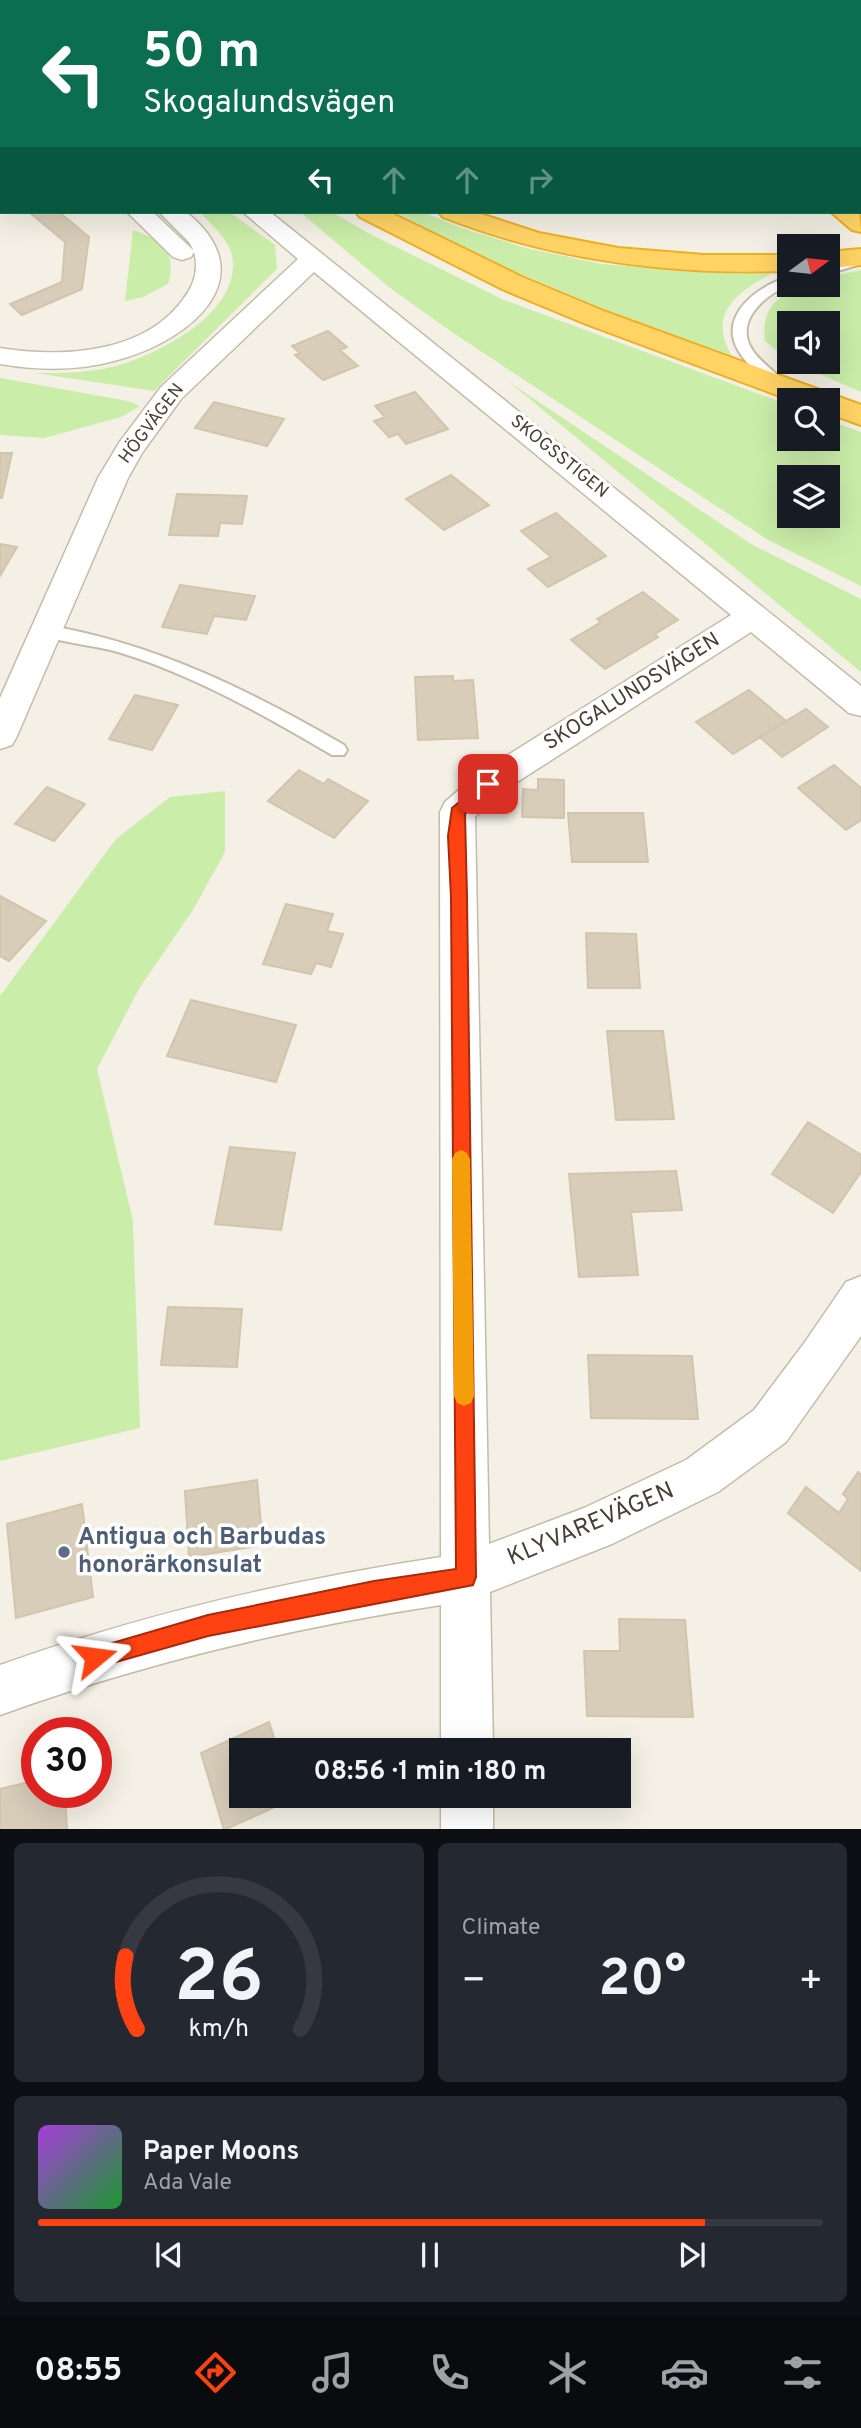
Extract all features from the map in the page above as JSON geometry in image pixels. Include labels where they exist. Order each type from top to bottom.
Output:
[{"type":"highway","points":[[373,214],[512,283],[596,318],[785,388]]},
{"type":"highway","points":[[458,214],[539,240],[624,256],[680,262],[777,263]]},
{"type":"highway","points":[[840,260],[861,259]]},
{"type":"highway","points":[[840,408],[861,416]]},
{"type":"street","points":[[0,335],[29,342],[86,339],[140,325],[168,307],[185,284],[187,266],[175,243],[141,214]]},
{"type":"street","points":[[0,356],[35,361],[95,356],[131,348],[176,325],[196,303],[203,290],[209,276],[209,263],[202,239],[174,214]]},
{"type":"street","name":"SKOGSSTIGEN","points":[[259,214],[861,704]]},
{"type":"street","name":"HÖGVÄGEN","points":[[0,736],[113,478],[129,450],[171,393],[314,258]]},
{"type":"street","name":"SKOGALUNDSVÄGEN","points":[[467,1738],[457,812],[488,784],[753,616]]},
{"type":"street","name":"KLYVAREVÄGEN","points":[[0,1690],[73,1664],[208,1625],[374,1591],[466,1577],[595,1527],[702,1476],[770,1426],[821,1358],[861,1297]]},
{"type":"street","points":[[467,1808],[467,1829]]},
{"type":"lane","points":[[840,266],[861,259]]},
{"type":"lane","points":[[777,287],[764,293],[750,305],[740,321],[738,336],[744,349],[780,386]]},
{"type":"lane","points":[[45,631],[85,636],[153,658],[218,685],[278,715],[338,750]]},
{"type":"green space","points":[[202,214],[232,214],[275,245],[277,269],[154,391],[35,373],[65,373],[116,366],[154,352],[194,327],[225,295],[232,276],[232,255],[223,238]]},
{"type":"green space","points":[[302,214],[335,214],[370,234],[504,300],[777,401],[777,451],[840,451],[840,424],[861,432],[861,586],[768,540],[453,333],[390,288]]},
{"type":"green space","points":[[400,214],[427,214],[526,248],[602,264],[771,274],[747,288],[729,306],[724,316],[725,341],[732,356],[609,311],[475,255]]},
{"type":"green space","points":[[133,230],[159,242],[171,263],[170,273],[168,284],[143,297],[125,301]]},
{"type":"green space","points":[[861,270],[861,392],[820,374],[840,374],[840,311],[777,311],[777,351],[765,341],[767,315],[780,298],[840,298],[840,274]]},
{"type":"green space","points":[[0,378],[128,401],[140,406],[121,417],[44,438],[0,435]]},
{"type":"green space","points":[[509,382],[751,544],[861,599],[861,672]]},
{"type":"green space","points":[[225,791],[225,852],[193,910],[140,987],[97,1069],[133,1221],[140,1428],[0,1461],[0,996],[116,839],[170,797]]},
{"type":"building","points":[[31,214],[61,214],[89,237],[82,289],[22,315],[10,304],[62,282],[65,242]]},
{"type":"building","points":[[328,331],[347,347],[340,350],[358,366],[323,380],[295,355],[300,353],[292,346]]},
{"type":"building","points":[[415,392],[448,429],[406,444],[398,434],[389,437],[374,421],[385,417],[375,406]]},
{"type":"building","points":[[214,402],[284,419],[267,446],[195,428]]},
{"type":"building","points":[[0,453],[12,453],[2,498],[0,498]]},
{"type":"building","points":[[451,475],[489,505],[444,530],[406,499]]},
{"type":"building","points":[[177,494],[247,496],[242,524],[220,523],[218,536],[169,535]]},
{"type":"building","points":[[556,513],[606,556],[548,587],[528,569],[551,557],[521,531]]},
{"type":"building","points":[[0,544],[17,547],[0,576]]},
{"type":"building","points":[[180,585],[255,596],[246,620],[214,616],[207,634],[162,627]]},
{"type":"building","points":[[643,592],[678,620],[655,634],[658,637],[605,669],[571,640],[601,622],[597,619]]},
{"type":"building","points":[[453,676],[453,681],[473,680],[478,738],[418,740],[415,677]]},
{"type":"building","points":[[749,690],[786,721],[733,754],[696,722]]},
{"type":"building","points":[[135,695],[178,705],[152,750],[109,739]]},
{"type":"building","points":[[806,709],[828,727],[782,757],[760,737]]},
{"type":"building","points":[[834,765],[861,788],[861,820],[846,830],[798,788]]},
{"type":"building","points":[[299,770],[324,784],[328,779],[368,801],[334,838],[268,801]]},
{"type":"building","points":[[538,779],[564,780],[564,818],[522,817],[523,789],[538,790]]},
{"type":"building","points":[[47,787],[85,804],[54,841],[15,824]]},
{"type":"building","points":[[568,813],[643,813],[648,862],[572,862]]},
{"type":"building","points":[[0,896],[46,921],[9,961],[0,956]]},
{"type":"building","points":[[286,904],[333,914],[327,931],[343,934],[331,967],[316,963],[311,974],[263,964]]},
{"type":"building","points":[[586,933],[636,934],[640,988],[588,988]]},
{"type":"building","points":[[191,1000],[296,1025],[276,1082],[167,1056]]},
{"type":"building","points":[[607,1031],[663,1031],[674,1119],[616,1120]]},
{"type":"building","points":[[808,1122],[861,1155],[861,1172],[833,1213],[772,1174]]},
{"type":"building","points":[[230,1147],[295,1153],[281,1230],[215,1224]]},
{"type":"building","points":[[676,1171],[682,1210],[631,1212],[638,1275],[579,1277],[569,1174]]},
{"type":"building","points":[[168,1307],[242,1309],[237,1367],[161,1365]]},
{"type":"building","points":[[588,1355],[692,1356],[698,1419],[591,1418]]},
{"type":"building","points":[[858,1472],[861,1475],[861,1571],[788,1513],[806,1487],[839,1513],[848,1499],[843,1494]]},
{"type":"building","points":[[257,1480],[263,1545],[189,1557],[185,1491]]},
{"type":"building","points":[[82,1504],[93,1597],[16,1618],[7,1524]]},
{"type":"building","points":[[619,1619],[685,1620],[693,1717],[587,1716],[584,1651],[620,1651]]},
{"type":"building","points":[[269,1722],[274,1738],[234,1738]]},
{"type":"building","points":[[229,1740],[229,1808],[273,1808],[224,1829],[201,1753]]},
{"type":"building","points":[[21,1784],[21,1808],[66,1808],[67,1829],[0,1829],[0,1789]]},
{"type":"slow traffic","points":[[461,1159],[464,1396]]},
{"type":"place","name":"Antigua och Barbudas honorärkonsulat","points":[[64,1552]]},
{"type":"route","points":[[95,1657],[208,1625],[374,1591],[466,1577],[459,897],[456,836],[457,812],[488,784]]}]
